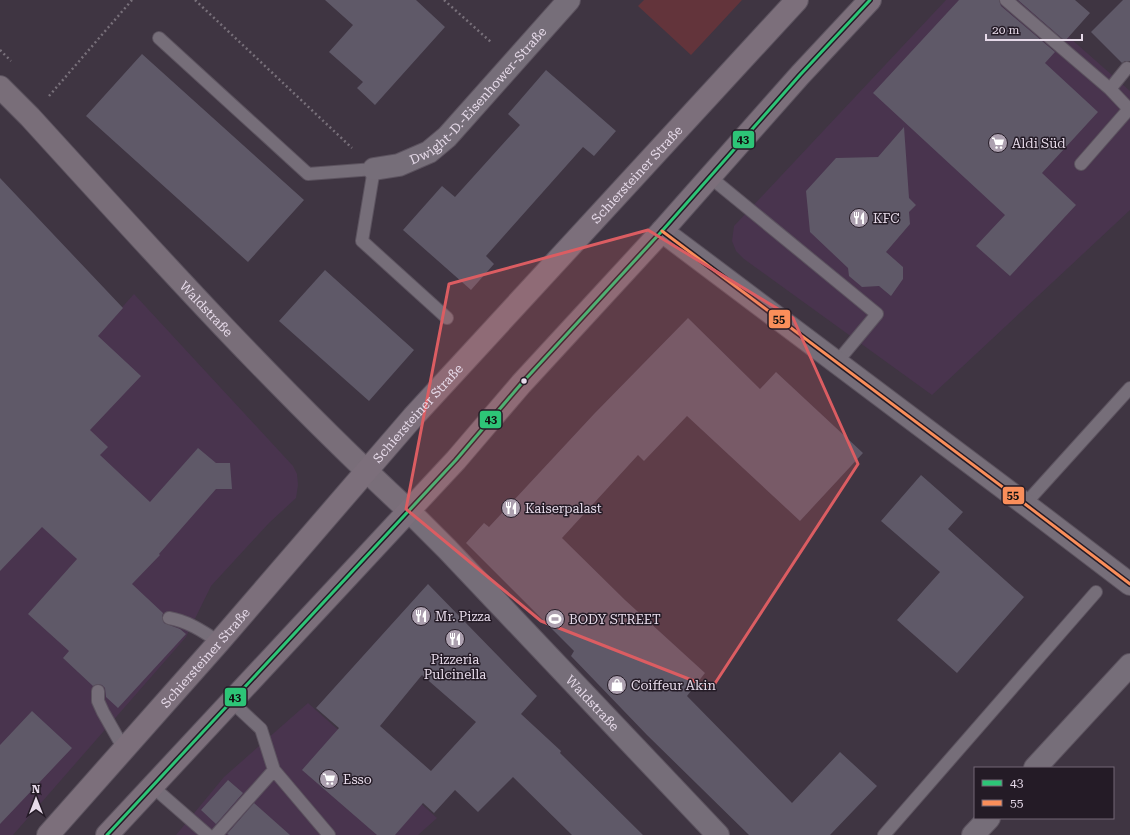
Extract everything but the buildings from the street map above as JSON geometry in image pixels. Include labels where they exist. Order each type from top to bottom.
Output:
[{"type":"main road","name":"Schiersteiner Straße","points":[[48,835],[220,642],[413,418],[796,0]]},
{"type":"main road","points":[[107,835],[456,460],[521,384],[662,231],[800,75],[870,0]]},
{"type":"street","name":"Dwight-D.-Eisenhower-Straße","points":[[374,169],[399,165],[429,152],[447,137],[569,0]]},
{"type":"street","name":"Waldstraße","points":[[0,87],[30,117],[238,343],[447,550],[711,833]]},
{"type":"street","points":[[662,231],[1026,504],[1130,584]]},
{"type":"street","points":[[1036,767],[1130,665]]},
{"type":"street","points":[[974,835],[988,819]]},
{"type":"lane","points":[[1006,0],[1110,89],[1129,109],[1081,164]]},
{"type":"lane","points":[[159,38],[308,174],[374,169],[362,241],[447,318]]},
{"type":"lane","points":[[1110,89],[1127,68]]},
{"type":"lane","points":[[710,177],[877,314],[837,362]]},
{"type":"lane","points":[[1026,504],[1130,388]]},
{"type":"lane","points":[[884,835],[1096,592]]},
{"type":"lane","points":[[169,618],[178,620],[199,629],[220,642]]},
{"type":"lane","points":[[98,691],[98,701],[124,749]]},
{"type":"lane","points":[[232,702],[261,729],[274,770],[329,835]]},
{"type":"lane","points":[[216,835],[274,770]]},
{"type":"lane","points":[[153,787],[208,835]]},
{"type":"path","points":[[46,99],[132,0]]},
{"type":"path","points":[[195,0],[374,169]]},
{"type":"path","points":[[444,0],[514,62]]},
{"type":"highlighted area","points":[[648,230],[793,318],[858,464],[712,688],[541,621],[406,509],[449,284]]},
{"type":"shaded area","points":[[644,0],[742,0],[691,55],[638,6]]},
{"type":"shaded area","points":[[946,0],[1027,0],[1130,91],[1130,210],[932,395],[744,259],[736,251],[732,241],[734,226]]},
{"type":"shaded area","points":[[134,294],[293,466],[297,474],[298,485],[296,498],[269,523],[211,586],[186,637],[13,835],[0,835],[0,443]]},
{"type":"shaded area","points":[[308,703],[437,818],[418,835],[176,835],[224,777]]},
{"type":"transit line","name":"43","points":[[107,835],[456,460],[521,384],[662,231],[800,75],[870,0]]},
{"type":"transit line","name":"55","points":[[662,231],[1130,584]]},
{"type":"place","name":"Aldi Süd","points":[[998,143]]},
{"type":"place","name":"KFC","points":[[859,218]]},
{"type":"place","name":"Kaiserpalast","points":[[511,508]]},
{"type":"place","name":"Mr. Pizza","points":[[421,616]]},
{"type":"place","name":"BODY STREET","points":[[555,619]]},
{"type":"place","name":"Pizzeria Pulcinella","points":[[455,639]]},
{"type":"place","name":"Coiffeur Akin","points":[[617,685]]},
{"type":"place","name":"Esso","points":[[329,779]]}]
